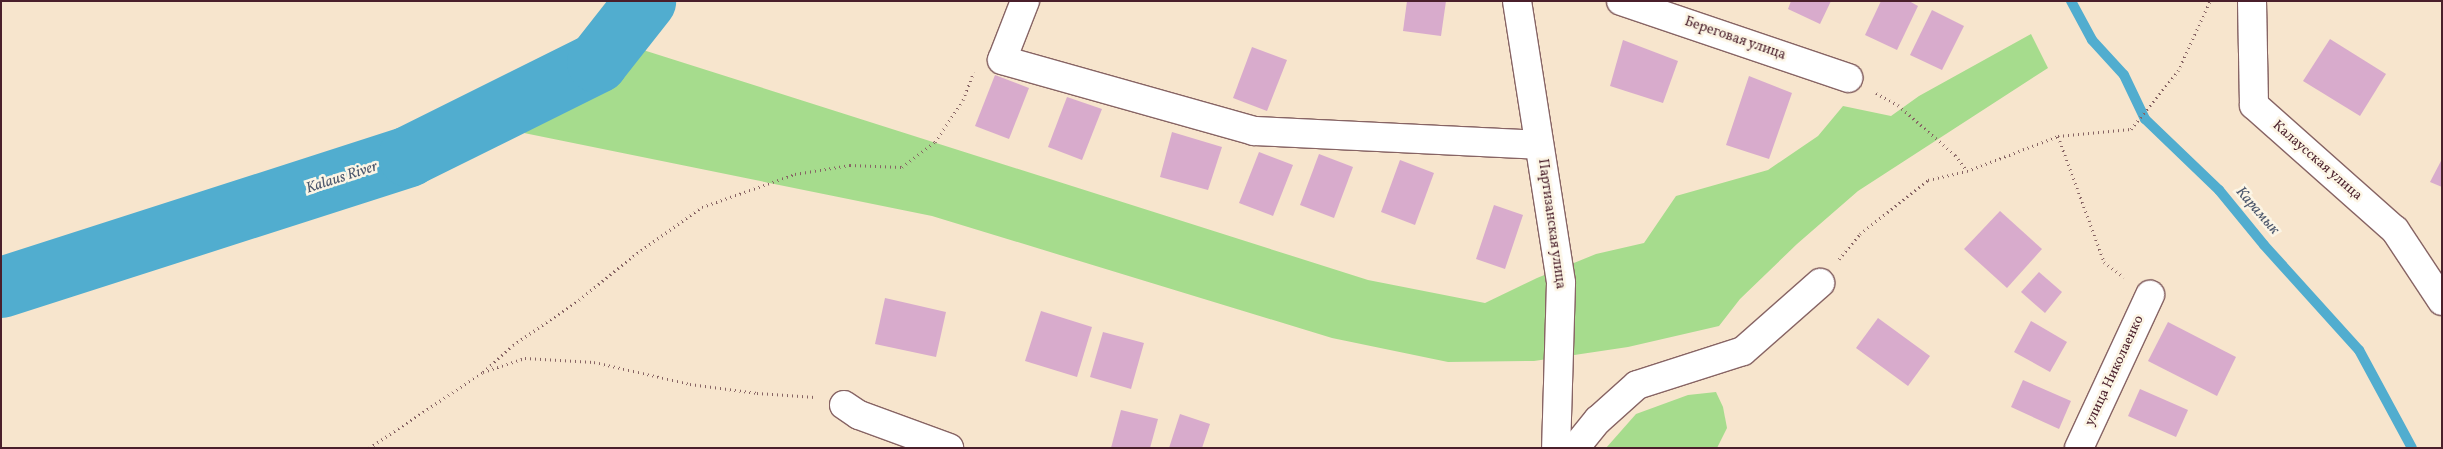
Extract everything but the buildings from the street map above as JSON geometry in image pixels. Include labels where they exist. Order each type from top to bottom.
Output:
[{"type":"street","points":[[1025,1],[1002,60],[1254,131],[1539,145]]},
{"type":"street","name":"Партизанская улица","points":[[1517,1],[1561,283],[1556,448]]},
{"type":"street","name":"Береговая улица","points":[[1621,1],[1848,78]]},
{"type":"street","name":"Калаусская улица","points":[[2252,1],[2254,105],[2395,230],[2442,301]]},
{"type":"street","points":[[1575,448],[1598,420],[1637,385],[1743,351],[1820,283]]},
{"type":"street","name":"улица Николаенко","points":[[2079,448],[2150,295]]},
{"type":"street","points":[[844,405],[859,415],[949,448]]},
{"type":"path","points":[[1820,283],[1860,234],[1928,180],[1967,171],[2058,136],[2131,129],[2178,71],[2210,1]]},
{"type":"path","points":[[369,448],[484,372],[513,345],[579,300],[633,256],[702,207],[795,174],[850,165],[902,167],[935,142],[963,100],[977,65],[1008,46]]},
{"type":"path","points":[[1898,105],[1955,155],[1967,171]]},
{"type":"path","points":[[2058,136],[2104,262],[2150,295]]},
{"type":"path","points":[[484,372],[525,358],[594,362],[690,384],[757,393],[812,396],[844,405]]},
{"type":"green space","points":[[2031,34],[2048,68],[1858,191],[1797,244],[1740,299],[1719,326],[1628,347],[1534,361],[1448,362],[1332,338],[932,216],[524,133],[640,49],[1368,280],[1485,303],[1537,278],[1596,254],[1644,243],[1676,196],[1768,170],[1818,136],[1843,106],[1891,116],[1919,96]]},
{"type":"green space","points":[[1716,392],[1723,407],[1727,428],[1717,448],[1606,448],[1636,414],[1688,395]]},
{"type":"waterway","name":"Kalaus River","points":[[1,287],[408,156],[597,62],[645,1]]},
{"type":"waterway","name":"Карамык","points":[[2071,1],[2092,40],[2124,75],[2145,119],[2219,190],[2264,245],[2359,350],[2412,448]]}]
